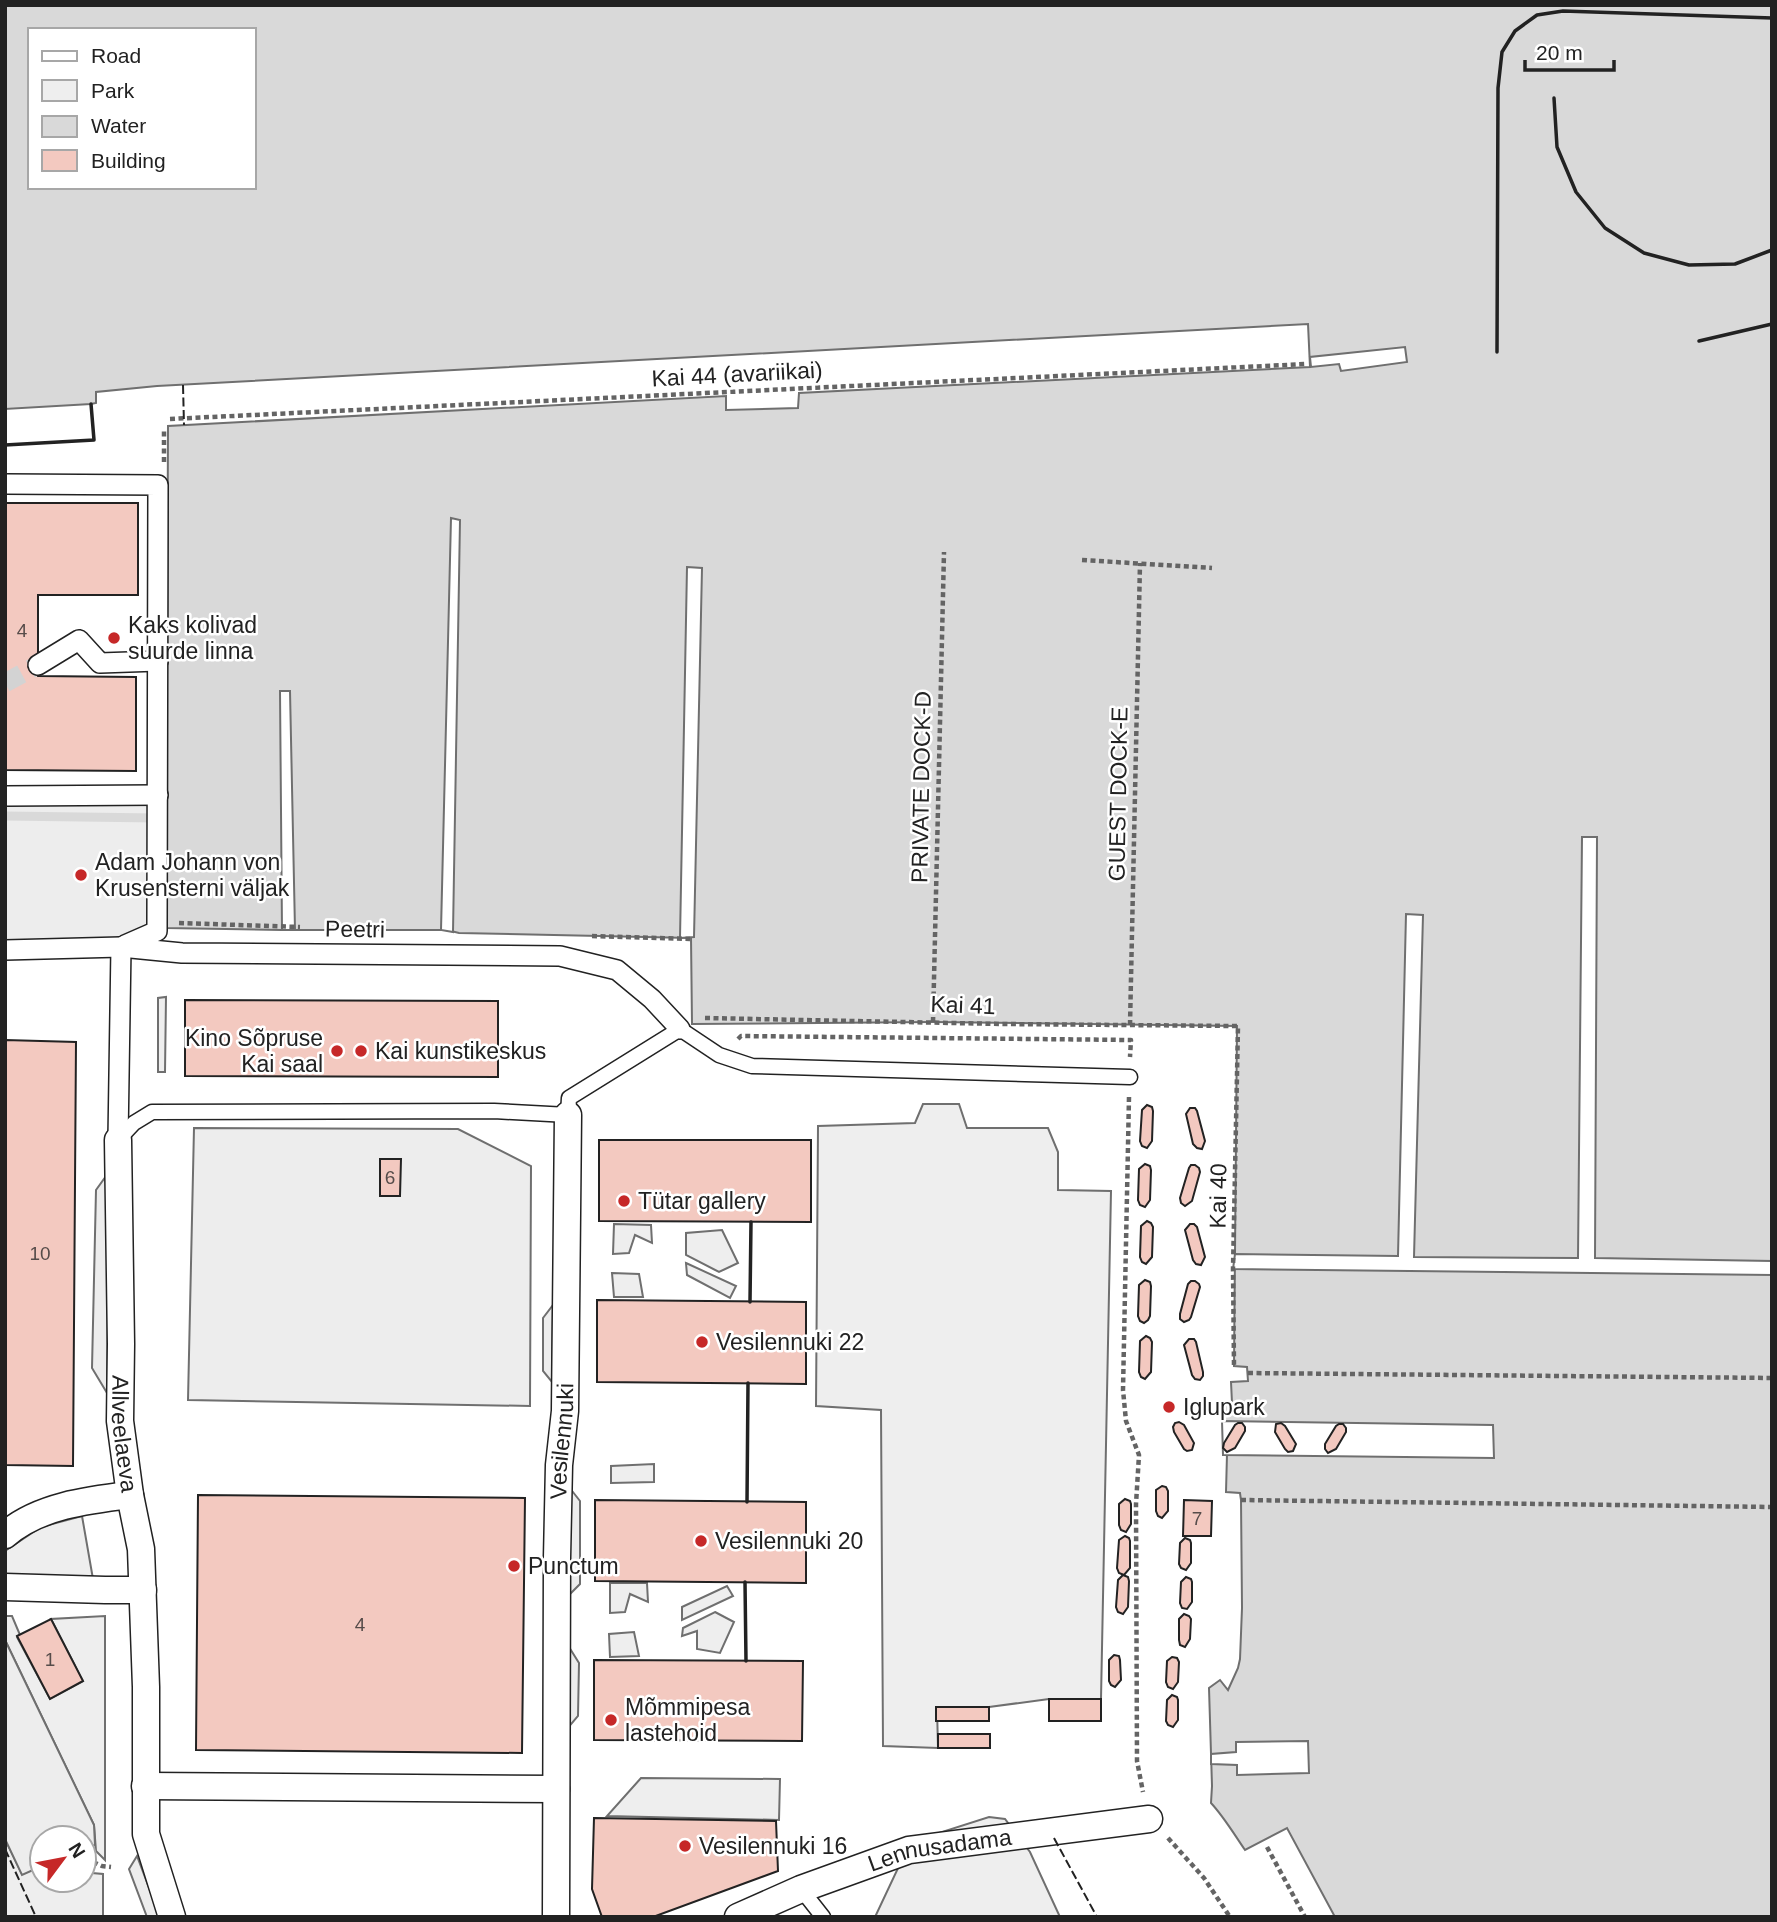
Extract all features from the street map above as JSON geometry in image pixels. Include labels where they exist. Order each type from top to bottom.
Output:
[{"type":"street","points":[[5,484],[158,485],[157,932],[121,947]]},
{"type":"street","points":[[38,665],[79,640],[100,663],[158,661]]},
{"type":"street","points":[[5,796],[158,795]]},
{"type":"street","name":"Peetri","points":[[5,950],[121,947],[183,953],[560,956],[617,970],[652,999],[680,1029]]},
{"type":"street","name":"Allveelaeva","points":[[121,947],[118,1140],[120,1421],[130,1495],[141,1549],[146,1688],[146,1834],[172,1917]]},
{"type":"street","name":"Vesilennuki","points":[[556,1917],[557,1544],[559,1465],[565,1411],[568,1115]]},
{"type":"street","points":[[5,1535],[41,1514],[90,1499],[130,1495]]},
{"type":"street","points":[[5,1587],[143,1590]]},
{"type":"street","points":[[145,1786],[556,1789]]},
{"type":"street","name":"Lennusadama","points":[[738,1917],[801,1889],[909,1850],[1149,1819]]},
{"type":"lane","points":[[118,1140],[134,1123],[152,1112],[494,1111],[568,1115],[569,1098],[680,1029],[719,1055],[752,1066],[1130,1077]]},
{"type":"lane","points":[[801,1889],[823,1917]]},
{"type":"path","name":"Kai 44 (avariikai)","points":[[170,419],[1306,364]]},
{"type":"path","name":"PRIVATE DOCK-D","points":[[933,1022],[944,552]]},
{"type":"path","points":[[1082,560],[1212,568]]},
{"type":"path","name":"GUEST DOCK-E","points":[[1130,1025],[1140,564]]},
{"type":"path","name":"Kai 41","points":[[701,1018],[1238,1026]]},
{"type":"path","name":"Kai 40","points":[[1234,1366],[1238,1026]]},
{"type":"path","points":[[719,1055],[741,1036],[1131,1040],[1123,1390],[1126,1421],[1139,1455],[1136,1504],[1137,1761],[1149,1819],[1204,1878],[1230,1917]]},
{"type":"path","points":[[1248,1373],[1772,1378]]},
{"type":"path","points":[[1241,1500],[1772,1507]]},
{"type":"path","points":[[1267,1847],[1305,1917]]},
{"type":"path","points":[[98,1864],[111,1867]]},
{"type":"green space","points":[[166,997],[165,1072],[158,1072],[158,998]]},
{"type":"green space","points":[[923,1104],[959,1104],[967,1128],[1048,1128],[1058,1152],[1058,1190],[1111,1191],[1101,1699],[1049,1699],[989,1707],[937,1707],[938,1748],[883,1746],[881,1410],[816,1406],[818,1126],[915,1123]]},
{"type":"green space","points":[[614,1224],[651,1225],[652,1243],[635,1235],[629,1253],[613,1254]]},
{"type":"green space","points":[[722,1230],[738,1263],[719,1272],[686,1255],[686,1233]]},
{"type":"green space","points":[[686,1263],[736,1286],[730,1298],[687,1275]]},
{"type":"green space","points":[[612,1273],[639,1274],[643,1297],[614,1297]]},
{"type":"green space","points":[[654,1464],[654,1482],[611,1483],[611,1466]]},
{"type":"green space","points":[[82,1516],[93,1579],[5,1577],[5,1551],[41,1527]]},
{"type":"green space","points":[[610,1583],[647,1583],[648,1602],[630,1594],[625,1612],[610,1613]]},
{"type":"green space","points":[[727,1586],[733,1596],[682,1620],[682,1607]]},
{"type":"green space","points":[[715,1612],[734,1622],[720,1653],[697,1649],[697,1631],[682,1636],[683,1628]]},
{"type":"green space","points":[[5,1616],[12,1616],[20,1635],[17,1637],[50,1699],[83,1681],[51,1619],[105,1616],[105,1860],[98,1853],[98,1824],[94,1824],[5,1640]]},
{"type":"green space","points":[[634,1632],[639,1656],[610,1657],[609,1634]]},
{"type":"green space","points":[[641,1778],[780,1779],[779,1820],[607,1816]]},
{"type":"green space","points":[[989,1817],[1005,1819],[1030,1852],[1060,1917],[875,1917],[899,1866],[923,1838]]},
{"type":"green space","points":[[5,1839],[22,1874],[28,1872],[28,1894],[98,1894],[98,1874],[103,1874],[103,1917],[5,1917]]},
{"type":"shaded area","name":"Adam Johann von Krusensterni väljak","points":[[158,795],[157,931],[121,947],[5,950],[5,796]]},
{"type":"shaded area","points":[[194,1128],[458,1129],[531,1166],[530,1406],[188,1400]]},
{"type":"shaded area","points":[[109,1172],[107,1393],[92,1368],[96,1190]]},
{"type":"shaded area","points":[[553,1305],[552,1382],[543,1371],[543,1318]]},
{"type":"shaded area","points":[[569,1487],[580,1501],[580,1584],[569,1595]]},
{"type":"shaded area","points":[[5,1640],[94,1824],[28,1824],[28,1872],[22,1875],[5,1839]]},
{"type":"shaded area","points":[[569,1647],[579,1663],[578,1716],[567,1729]]},
{"type":"shaded area","points":[[137,1856],[160,1917],[147,1917],[129,1869]]},
{"type":"water","points":[[5,5],[1772,5],[1772,1917],[1335,1917],[1287,1828],[1245,1850],[1211,1803],[1209,1688],[1220,1680],[1228,1690],[1238,1668],[1242,1608],[1241,1500],[1240,1493],[1226,1492],[1227,1454],[1223,1404],[1232,1403],[1231,1382],[1248,1381],[1247,1367],[1234,1366],[1237,1026],[933,1022],[692,1024],[691,938],[459,933],[447,930],[166,928],[168,426],[726,396],[726,410],[798,408],[799,393],[1310,367],[1308,324],[157,386],[96,392],[96,403],[5,409]]},
{"type":"pier","points":[[1405,347],[1407,362],[1341,371],[1339,364],[1311,367],[1310,357]]},
{"type":"pier","points":[[451,518],[460,520],[453,932],[441,930]]},
{"type":"pier","points":[[687,567],[702,568],[694,937],[680,938]]},
{"type":"pier","points":[[280,691],[290,691],[295,930],[282,930]]},
{"type":"pier","points":[[1582,837],[1597,837],[1595,1258],[1772,1261],[1772,1275],[1233,1269],[1235,1254],[1398,1256],[1406,914],[1423,915],[1414,1257],[1578,1258]]},
{"type":"pier","points":[[1222,1421],[1493,1425],[1494,1458],[1223,1455]]},
{"type":"pier","points":[[1308,1741],[1309,1773],[1237,1775],[1237,1765],[1211,1764],[1211,1754],[1236,1752],[1236,1742]]},
{"type":"building","points":[[5,503],[138,503],[138,595],[38,595],[38,676],[136,677],[136,771],[5,770]]},
{"type":"building","points":[[185,1000],[498,1001],[498,1077],[185,1076]]},
{"type":"building","points":[[5,1040],[76,1042],[73,1466],[5,1465]]},
{"type":"building","points":[[1147,1105],[1152,1107],[1153,1111],[1152,1141],[1147,1148],[1142,1146],[1140,1141],[1142,1110]]},
{"type":"building","points":[[1190,1108],[1197,1111],[1205,1141],[1202,1149],[1193,1144],[1186,1114]]},
{"type":"building","points":[[599,1140],[811,1140],[811,1222],[599,1221]]},
{"type":"building","points":[[380,1159],[401,1159],[400,1196],[380,1196]]},
{"type":"building","points":[[1145,1164],[1150,1166],[1151,1170],[1150,1200],[1145,1207],[1140,1205],[1138,1200],[1139,1169]]},
{"type":"building","points":[[1191,1165],[1199,1168],[1200,1172],[1192,1201],[1185,1206],[1180,1198]]},
{"type":"building","points":[[1147,1221],[1153,1227],[1152,1257],[1146,1264],[1140,1257],[1141,1226]]},
{"type":"building","points":[[1190,1224],[1197,1227],[1205,1257],[1201,1265],[1193,1260],[1185,1230]]},
{"type":"building","points":[[1145,1280],[1150,1282],[1151,1286],[1150,1316],[1144,1323],[1138,1316],[1139,1285]]},
{"type":"building","points":[[1191,1281],[1195,1281],[1200,1287],[1191,1317],[1184,1322],[1180,1319],[1180,1314]]},
{"type":"building","name":"Vesilennuki 22","points":[[597,1300],[806,1302],[806,1384],[597,1382]]},
{"type":"building","points":[[1146,1336],[1152,1342],[1151,1372],[1145,1379],[1139,1372],[1140,1341]]},
{"type":"building","points":[[1189,1339],[1196,1342],[1203,1372],[1200,1380],[1192,1375],[1184,1345]]},
{"type":"building","points":[[1175,1423],[1184,1425],[1194,1443],[1192,1450],[1184,1449],[1174,1432]]},
{"type":"building","points":[[1238,1423],[1242,1423],[1245,1431],[1235,1448],[1227,1452],[1223,1448],[1224,1443]]},
{"type":"building","points":[[1281,1423],[1296,1444],[1293,1451],[1288,1452],[1285,1449],[1275,1432],[1276,1424]]},
{"type":"building","points":[[1339,1424],[1343,1424],[1346,1432],[1336,1449],[1328,1453],[1325,1444]]},
{"type":"building","points":[[1162,1486],[1168,1491],[1168,1511],[1162,1518],[1156,1511],[1156,1490]]},
{"type":"building","points":[[198,1495],[525,1498],[522,1753],[196,1750]]},
{"type":"building","points":[[1125,1499],[1131,1504],[1131,1524],[1126,1532],[1121,1530],[1119,1525],[1119,1504]]},
{"type":"building","name":"Vesilennuki 20","points":[[595,1500],[806,1502],[806,1583],[595,1581]]},
{"type":"building","points":[[1184,1500],[1212,1501],[1211,1536],[1183,1536]]},
{"type":"building","points":[[1125,1536],[1130,1541],[1130,1568],[1124,1575],[1119,1573],[1117,1568],[1119,1540]]},
{"type":"building","points":[[1185,1538],[1191,1543],[1191,1563],[1186,1570],[1179,1564],[1180,1543]]},
{"type":"building","points":[[1123,1575],[1128,1577],[1129,1581],[1128,1607],[1123,1614],[1118,1612],[1116,1607],[1118,1580]]},
{"type":"building","points":[[1186,1577],[1192,1582],[1192,1602],[1187,1609],[1182,1608],[1180,1603],[1181,1582]]},
{"type":"building","points":[[1184,1614],[1191,1619],[1190,1639],[1185,1647],[1180,1645],[1179,1640],[1179,1619]]},
{"type":"building","points":[[51,1619],[83,1681],[50,1699],[17,1636]]},
{"type":"building","points":[[1114,1655],[1119,1656],[1121,1680],[1115,1687],[1109,1681],[1109,1660]]},
{"type":"building","points":[[1172,1657],[1179,1662],[1178,1682],[1173,1689],[1168,1687],[1166,1682],[1167,1661]]},
{"type":"building","points":[[594,1660],[803,1661],[802,1741],[594,1740]]},
{"type":"building","points":[[1172,1695],[1178,1700],[1178,1720],[1173,1727],[1166,1721],[1167,1700]]},
{"type":"building","points":[[1049,1699],[1101,1699],[1101,1721],[1049,1721]]},
{"type":"building","points":[[936,1707],[989,1707],[989,1721],[936,1721]]},
{"type":"building","points":[[938,1734],[990,1734],[990,1748],[938,1748]]},
{"type":"building","name":"Vesilennuki 16","points":[[594,1818],[776,1821],[778,1871],[653,1917],[602,1917],[592,1889]]},
{"type":"waterway","points":[[5,816],[157,818]]},
{"type":"tunnel","points":[[5,683],[38,665]]},
{"type":"fence","points":[[183,385],[184,425]]},
{"type":"fence","points":[[1054,1838],[1097,1917]]},
{"type":"fence","points":[[5,1849],[36,1917]]},
{"type":"wall","points":[[1497,352],[1498,88],[1502,52],[1515,31],[1537,15],[1563,11],[1772,18]]},
{"type":"wall","points":[[1554,98],[1557,147],[1576,192],[1605,228],[1644,253],[1689,265],[1735,264],[1772,250]]},
{"type":"wall","points":[[1699,341],[1772,324]]},
{"type":"wall","points":[[5,445],[94,440],[91,404]]},
{"type":"wall","points":[[750,1302],[751,1222]]},
{"type":"wall","points":[[747,1502],[748,1383]]},
{"type":"wall","points":[[745,1582],[746,1661]]},
{"type":"place","name":"Kaks kolivad suurde linna","points":[[114,638]]},
{"type":"place","name":"Adam Johann von Krusensterni väljak","points":[[81,875]]},
{"type":"place","name":"Kino Sõpruse Kai saal","points":[[337,1051]]},
{"type":"place","name":"Kai kunstikeskus","points":[[361,1051]]},
{"type":"place","name":"Tütar gallery","points":[[624,1201]]},
{"type":"place","name":"Vesilennuki 22","points":[[702,1342]]},
{"type":"place","name":"Iglupark","points":[[1169,1407]]},
{"type":"place","name":"Vesilennuki 20","points":[[701,1541]]},
{"type":"place","name":"Punctum","points":[[514,1566]]},
{"type":"place","name":"Mõmmipesa lastehoid","points":[[611,1720]]},
{"type":"place","name":"Vesilennuki 16","points":[[685,1846]]}]
